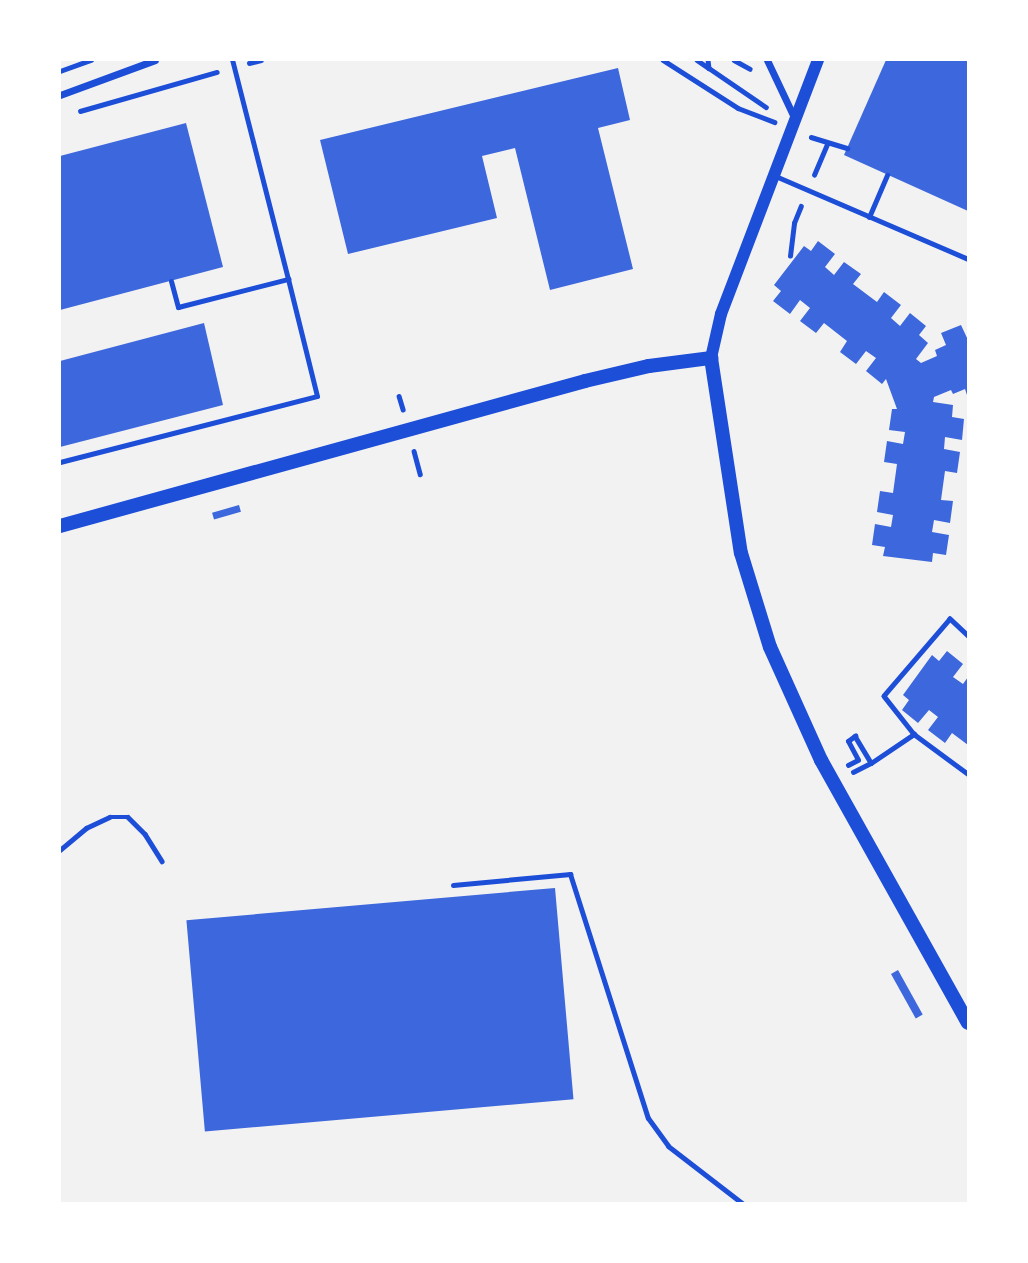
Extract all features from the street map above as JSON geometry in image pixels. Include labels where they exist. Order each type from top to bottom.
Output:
[{"type":"main road","points":[[60,526],[585,381],[649,366],[710,358],[741,553],[770,647],[821,760],[968,1023]]},
{"type":"street","points":[[60,95],[155,60]]},
{"type":"street","points":[[767,60],[794,117]]},
{"type":"street","points":[[710,358],[721,314],[818,60]]},
{"type":"lane","points":[[60,462],[317,396],[232,60]]},
{"type":"lane","points":[[774,175],[968,259]]},
{"type":"lane","points":[[869,217],[887,175]]},
{"type":"lane","points":[[171,281],[178,307],[288,279]]},
{"type":"lane","points":[[453,885],[570,874],[648,1118],[668,1146],[743,1203]]},
{"type":"path","points":[[60,71],[91,60]]},
{"type":"path","points":[[72,114],[261,60]]},
{"type":"path","points":[[663,60],[738,108],[782,125]]},
{"type":"path","points":[[697,60],[766,107]]},
{"type":"path","points":[[708,60],[709,68]]},
{"type":"path","points":[[804,135],[847,148]]},
{"type":"path","points":[[968,636],[950,620],[884,696],[914,734],[968,775]]},
{"type":"path","points":[[848,776],[914,734]]},
{"type":"path","points":[[843,768],[858,760],[848,741],[855,736],[871,763]]},
{"type":"path","points":[[60,850],[86,828],[110,817],[128,817],[145,834],[162,861]]},
{"type":"building","points":[[886,60],[968,60],[968,211],[844,155]]},
{"type":"building","points":[[618,68],[630,120],[598,128],[633,269],[550,290],[515,148],[482,156],[497,218],[348,254],[320,140]]},
{"type":"building","points":[[186,123],[223,267],[60,310],[60,156]]},
{"type":"building","points":[[818,241],[835,254],[825,267],[834,275],[844,262],[861,274],[853,284],[877,302],[884,292],[901,305],[891,318],[900,326],[910,313],[926,326],[919,335],[928,343],[916,359],[921,363],[937,356],[935,350],[946,345],[941,333],[961,325],[968,340],[968,398],[965,389],[953,394],[951,390],[934,397],[933,402],[953,405],[952,417],[964,419],[962,440],[945,437],[944,449],[960,452],[957,473],[945,471],[941,500],[953,501],[950,523],[934,520],[932,532],[949,535],[946,555],[933,553],[932,562],[883,556],[885,547],[872,545],[875,524],[891,527],[893,515],[877,512],[880,491],[893,493],[897,464],[884,462],[887,441],[903,444],[905,432],[889,430],[892,409],[897,409],[886,379],[882,384],[866,371],[876,358],[866,351],[856,364],[840,352],[847,341],[824,323],[816,333],[800,321],[810,308],[800,300],[790,314],[773,301],[781,291],[774,285],[804,246],[811,251]]},
{"type":"building","points":[[204,323],[223,405],[60,447],[60,361]]},
{"type":"building","points":[[239,505],[241,512],[214,519],[212,513]]},
{"type":"building","points":[[947,651],[963,664],[953,677],[963,684],[968,677],[968,745],[952,733],[945,743],[928,730],[938,717],[929,710],[918,723],[902,710],[909,700],[903,695],[932,655],[939,661]]},
{"type":"building","points":[[555,888],[573,1099],[205,1131],[186,920]]},
{"type":"building","points":[[898,970],[923,1015],[916,1018],[891,974]]}]
